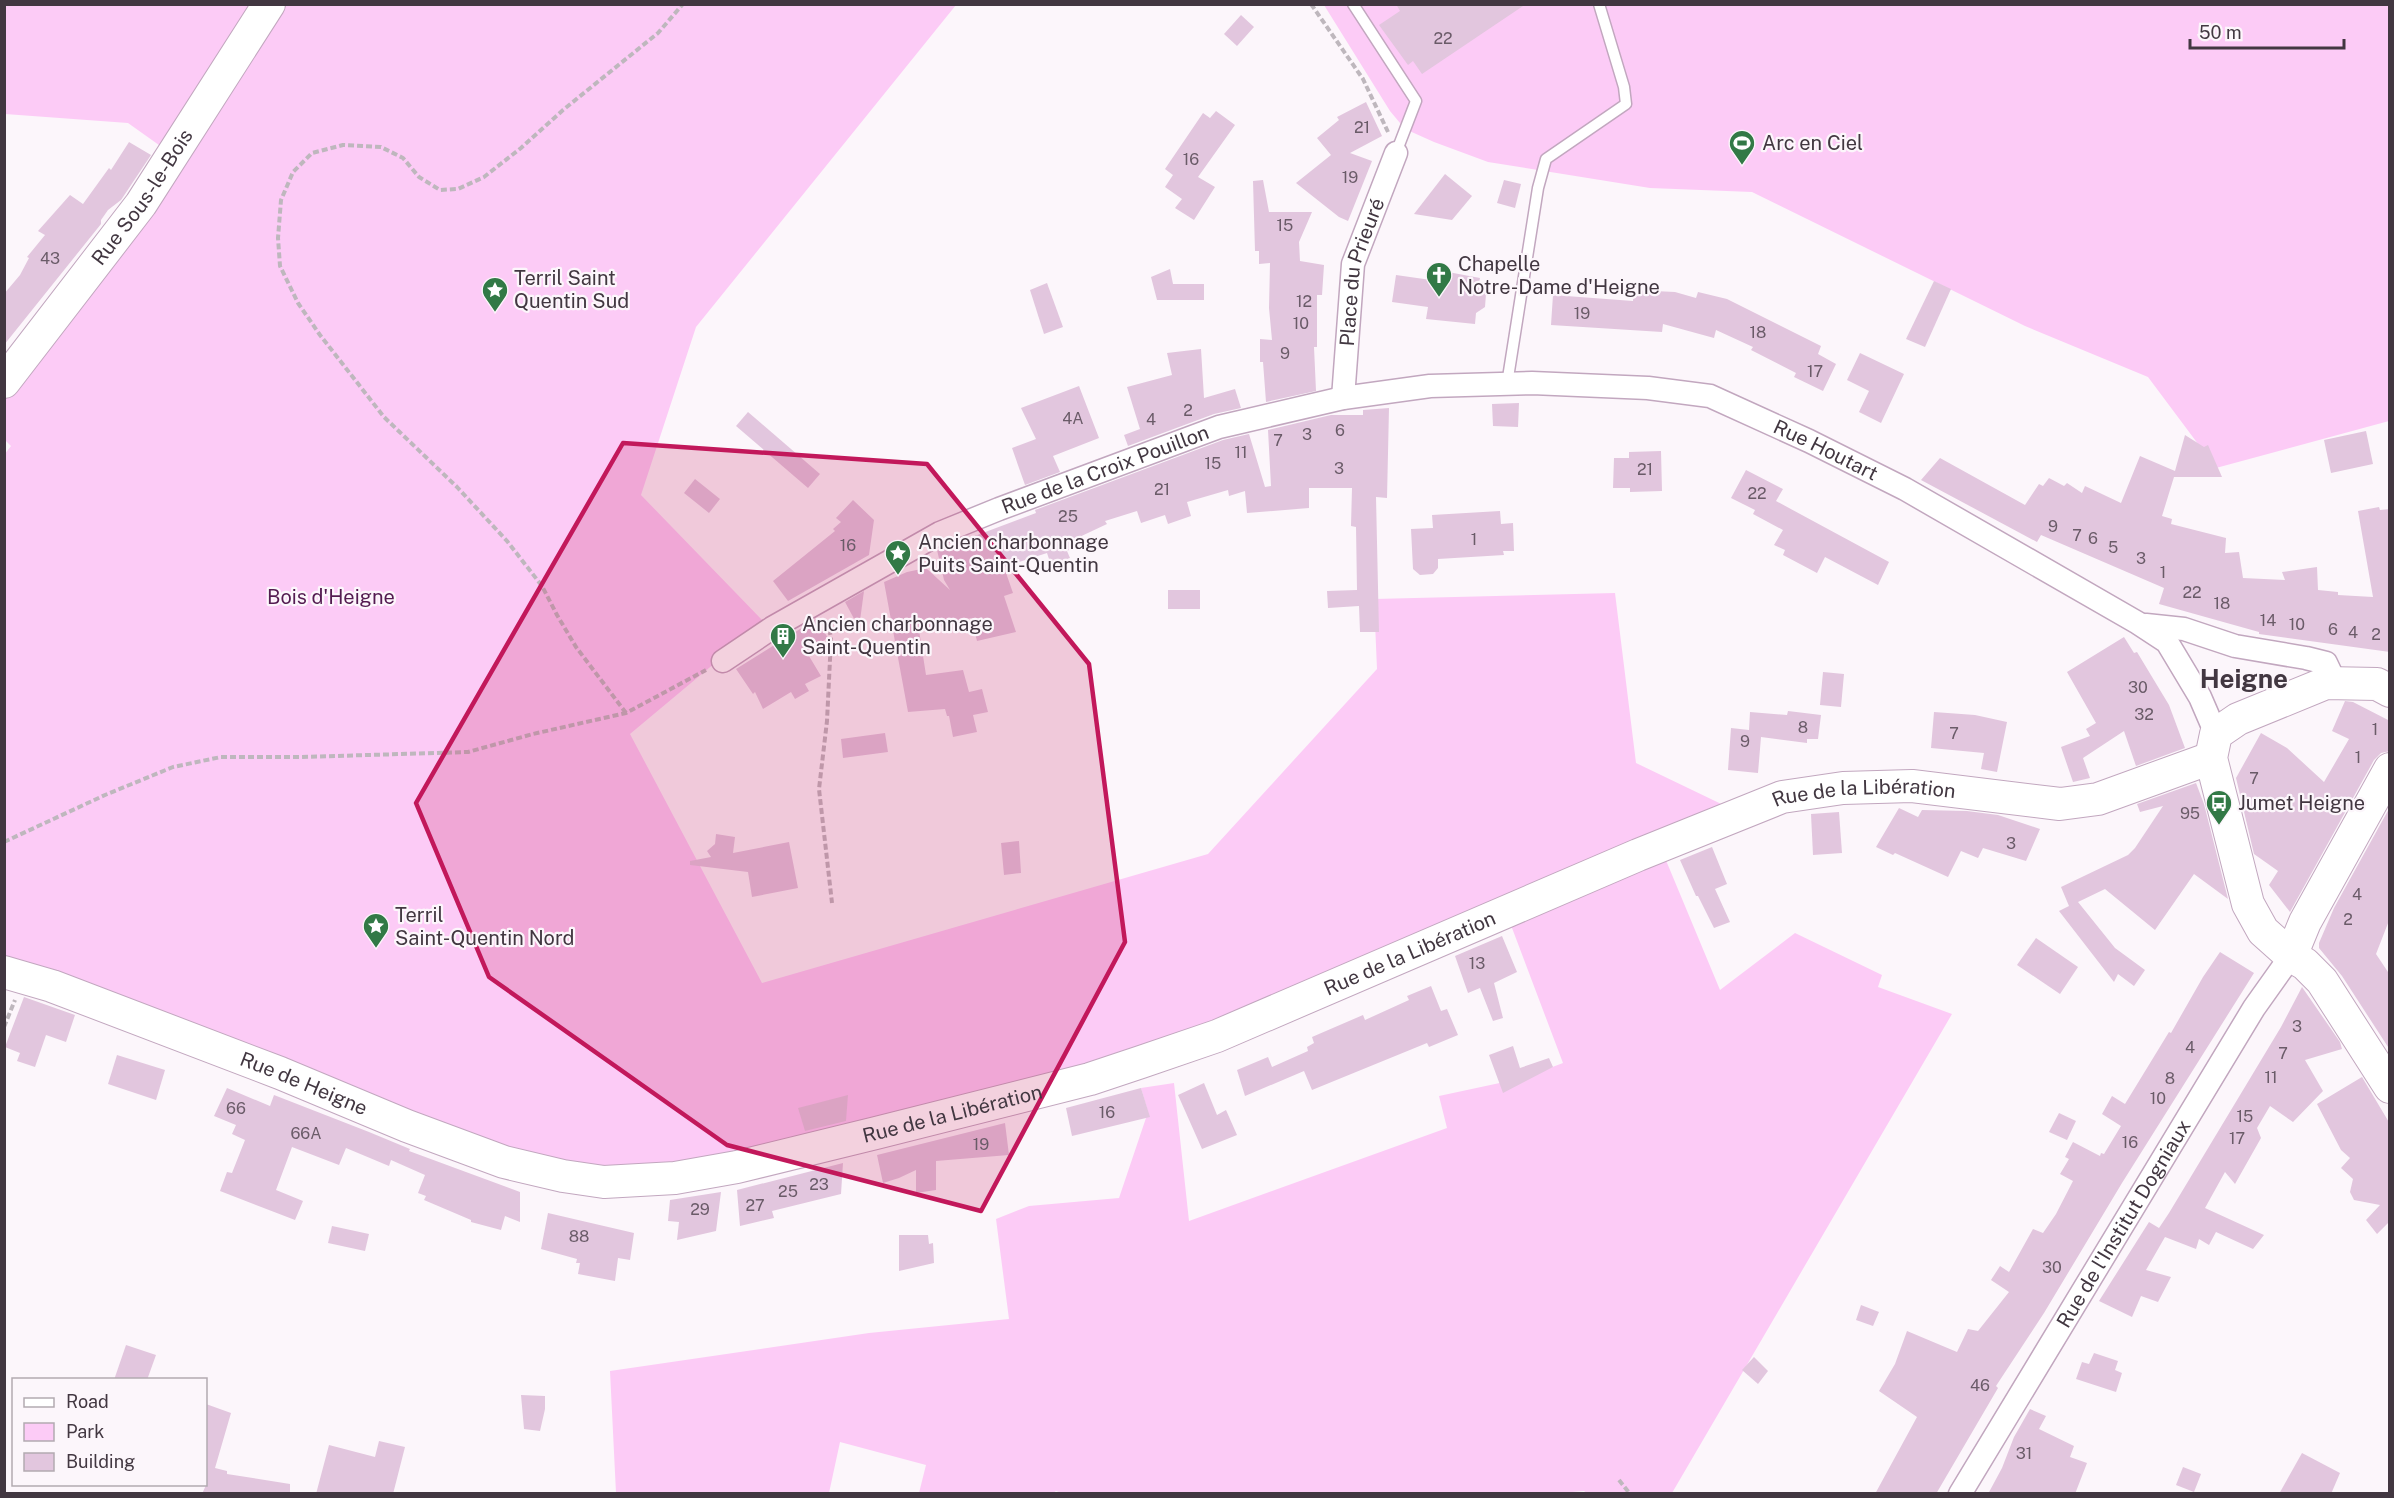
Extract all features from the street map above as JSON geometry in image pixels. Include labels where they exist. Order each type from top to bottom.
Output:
[{"type":"street","name":"Rue Sous-le-Bois","points":[[4,382],[141,204],[269,4]]},
{"type":"street","name":"Place du Prieuré","points":[[1343,398],[1353,264],[1396,153]]},
{"type":"street","name":"Rue Houtart","points":[[1343,398],[1430,386],[1507,384],[1648,388],[1710,396],[1809,441],[1905,489],[2167,642],[2200,697],[2214,746]]},
{"type":"street","name":"Rue de la Croix Pouillon","points":[[723,660],[940,533],[1219,428],[1343,398]]},
{"type":"street","points":[[2138,623],[2184,629],[2235,646],[2326,663],[2335,682],[2377,684],[2390,690]]},
{"type":"street","name":"Rue de la Libération","points":[[604,1182],[675,1178],[737,1167],[1080,1081],[1141,1062],[1216,1036],[1638,855],[1782,796],[1843,788],[1912,786],[2060,804],[2098,799],[2214,746],[2238,719],[2326,683],[2335,682]]},
{"type":"street","points":[[2214,746],[2248,904],[2263,931],[2291,956],[2305,964],[2322,981],[2390,1087]]},
{"type":"street","points":[[2291,956],[2305,922],[2390,769]]},
{"type":"street","points":[[2248,904],[2265,922],[2288,925],[2305,922]]},
{"type":"street","name":"Rue de l'Institut Dogniaux","points":[[1960,1494],[2254,1008],[2291,956]]},
{"type":"street","name":"Rue de Heigne","points":[[4,972],[52,986],[504,1162],[563,1176],[604,1182]]},
{"type":"lane","points":[[1353,4],[1416,101],[1396,153]]},
{"type":"lane","points":[[1507,384],[1538,188],[1546,159],[1626,104],[1624,87],[1599,4]]},
{"type":"path","points":[[626,713],[576,647],[542,586],[507,541],[457,487],[384,417],[298,303],[280,266],[278,238],[281,200],[293,172],[312,153],[343,145],[381,147],[403,158],[419,177],[440,190],[458,189],[484,177],[658,33],[683,4]]},
{"type":"path","points":[[1311,4],[1363,79],[1396,153]]},
{"type":"path","points":[[824,599],[831,639],[827,721],[819,789],[832,903]]},
{"type":"path","points":[[4,842],[163,771],[202,761],[221,757],[468,752],[533,734],[626,713],[723,660]]},
{"type":"path","points":[[1618,1480],[1630,1494]]},
{"type":"highlighted area","points":[[623,443],[927,464],[1089,664],[1125,942],[981,1211],[727,1145],[489,977],[416,803]]},
{"type":"green space","name":"Bois d'Heigne","points":[[5,5],[956,5],[696,327],[641,495],[764,622],[630,734],[762,983],[1208,854],[1377,669],[1374,599],[1615,593],[1636,763],[1740,813],[1660,846],[1720,990],[1795,933],[1882,975],[1878,987],[1952,1014],[1672,1493],[1588,1494],[1584,1491],[1549,1494],[1064,1494],[1056,1491],[1052,1494],[919,1493],[926,1465],[840,1442],[829,1493],[616,1493],[610,1371],[869,1333],[1009,1319],[996,1219],[1029,1206],[1119,1198],[1148,1112],[1141,1088],[1174,1083],[1189,1221],[1447,1128],[1439,1096],[1523,1078],[1563,1063],[1506,912],[1141,1062],[604,1182],[5,972],[4,455],[11,446],[5,440],[4,382],[173,155],[128,123],[5,114]]},
{"type":"green space","points":[[1324,5],[2389,5],[2389,421],[2216,468],[2148,377],[2025,326],[1752,192],[1650,188],[1488,162],[1405,129],[1390,111]]},
{"type":"building","points":[[1396,4],[1526,4],[1422,74],[1413,61],[1408,65],[1379,25],[1400,11]]},
{"type":"building","points":[[1241,15],[1254,27],[1237,46],[1224,34]]},
{"type":"building","points":[[1366,102],[1382,136],[1350,153],[1372,161],[1348,221],[1339,217],[1296,183],[1331,155],[1317,138],[1339,120],[1337,117]]},
{"type":"building","points":[[1216,111],[1235,125],[1198,177],[1215,187],[1194,220],[1175,208],[1182,199],[1165,187],[1173,175],[1165,169],[1203,113],[1210,118]]},
{"type":"building","points":[[129,142],[151,155],[121,200],[108,210],[101,224],[4,345],[4,294],[20,275],[29,258],[27,257],[45,235],[38,231],[70,195],[83,204],[109,168],[111,170]]},
{"type":"building","points":[[1445,174],[1472,196],[1452,220],[1414,214]]},
{"type":"building","points":[[1263,180],[1269,212],[1312,212],[1299,242],[1300,261],[1324,265],[1322,295],[1317,295],[1317,347],[1314,347],[1316,391],[1266,402],[1263,362],[1260,362],[1260,339],[1272,340],[1269,308],[1270,263],[1259,264],[1259,251],[1255,251],[1253,181]]},
{"type":"building","points":[[1504,180],[1521,184],[1515,208],[1497,203]]},
{"type":"building","points":[[1170,269],[1173,284],[1204,284],[1204,300],[1157,300],[1151,277]]},
{"type":"building","name":"Chapelle Notre-Dame d'Heigne","points":[[1432,269],[1480,278],[1478,287],[1486,294],[1485,307],[1476,313],[1475,324],[1426,319],[1428,307],[1392,302],[1396,275],[1431,280]]},
{"type":"building","points":[[1934,281],[1951,289],[1925,347],[1906,339]]},
{"type":"building","points":[[1047,283],[1063,327],[1044,334],[1030,290]]},
{"type":"building","points":[[1634,290],[1675,292],[1696,298],[1698,292],[1727,299],[1821,346],[1818,354],[1836,364],[1823,391],[1794,377],[1796,373],[1751,350],[1753,347],[1716,330],[1714,338],[1663,324],[1662,332],[1551,325],[1553,295],[1633,301]]},
{"type":"building","points":[[1201,349],[1204,398],[1235,389],[1241,408],[1214,414],[1128,446],[1124,435],[1140,429],[1127,387],[1172,375],[1167,353]]},
{"type":"building","points":[[1860,353],[1904,374],[1881,423],[1859,412],[1869,391],[1847,380]]},
{"type":"building","points":[[1079,386],[1099,438],[1053,456],[1060,472],[1025,485],[1012,448],[1036,439],[1021,408]]},
{"type":"building","points":[[1519,403],[1518,427],[1493,426],[1492,404]]},
{"type":"building","points":[[1389,408],[1387,498],[1376,497],[1379,632],[1360,632],[1359,606],[1328,608],[1327,591],[1357,590],[1356,527],[1351,526],[1352,488],[1309,488],[1309,508],[1247,513],[1245,491],[1229,496],[1228,490],[1187,502],[1191,516],[1168,524],[1165,515],[1141,523],[1137,511],[1105,521],[1107,524],[1073,540],[1075,547],[1067,551],[1070,558],[1051,565],[1047,553],[1004,567],[1013,593],[1004,596],[1016,632],[977,641],[971,618],[936,628],[919,630],[926,675],[963,670],[969,692],[982,689],[988,712],[973,715],[977,732],[953,737],[949,716],[945,709],[908,712],[884,582],[907,572],[926,568],[950,590],[944,580],[937,550],[1036,513],[1035,510],[1223,440],[1249,434],[1265,487],[1271,486],[1268,430],[1331,415],[1363,415],[1363,410]]},
{"type":"building","points":[[748,412],[820,474],[808,488],[736,426]]},
{"type":"building","points":[[2366,431],[2373,464],[2331,473],[2324,440]]},
{"type":"building","points":[[2185,435],[2204,447],[2208,445],[2222,477],[2174,477],[2162,516],[2172,519],[2171,524],[2226,538],[2225,553],[2239,552],[2243,578],[2285,580],[2282,572],[2317,567],[2318,590],[2338,592],[2338,595],[2373,597],[2358,511],[2379,507],[2380,510],[2390,509],[2390,652],[2259,634],[2259,632],[2159,604],[2164,588],[2041,535],[2037,542],[1921,480],[1940,458],[2025,505],[2039,484],[2043,486],[2049,478],[2064,486],[2067,483],[2082,493],[2085,486],[2121,503],[2140,456],[2175,471]]},
{"type":"building","points":[[1661,451],[1662,491],[1630,492],[1630,488],[1613,488],[1614,458],[1629,458],[1629,452]]},
{"type":"building","points":[[1746,470],[1783,489],[1776,501],[1889,562],[1878,585],[1825,557],[1817,573],[1783,555],[1785,550],[1774,545],[1783,530],[1753,514],[1755,510],[1731,498]]},
{"type":"building","points":[[695,479],[720,499],[709,513],[684,493]]},
{"type":"building","points":[[853,500],[874,520],[869,555],[788,601],[773,581],[835,531],[833,529],[841,522],[836,518]]},
{"type":"building","points":[[1500,511],[1501,524],[1513,523],[1514,551],[1503,551],[1504,555],[1438,559],[1438,568],[1433,574],[1420,575],[1413,569],[1411,529],[1433,528],[1432,515]]},
{"type":"building","points":[[1168,590],[1200,590],[1200,609],[1168,609]]},
{"type":"building","points":[[864,591],[859,628],[845,602]]},
{"type":"building","points":[[816,619],[828,638],[806,651],[821,676],[805,684],[809,691],[795,699],[791,692],[763,709],[755,692],[753,694],[736,669]]},
{"type":"building","points":[[2124,637],[2134,653],[2137,652],[2169,705],[2185,748],[2136,766],[2124,731],[2083,758],[2090,778],[2073,782],[2061,747],[2090,736],[2086,729],[2096,723],[2067,672]]},
{"type":"building","points":[[1823,672],[1844,674],[1841,707],[1820,705]]},
{"type":"building","points":[[2345,701],[2353,702],[2390,721],[2390,751],[2381,753],[2374,760],[2290,912],[2269,885],[2278,871],[2254,854],[2236,778],[2261,733],[2287,748],[2324,782],[2349,739],[2332,731]]},
{"type":"building","points":[[1788,711],[1821,715],[1818,739],[1807,739],[1807,743],[1761,737],[1758,773],[1728,770],[1731,728],[1749,730],[1750,712],[1787,715]]},
{"type":"building","points":[[1934,712],[1975,715],[2007,722],[1997,772],[1981,769],[1984,753],[1931,748]]},
{"type":"building","points":[[885,733],[888,752],[843,758],[841,739]]},
{"type":"building","points":[[2196,783],[2204,804],[2228,899],[2194,874],[2155,930],[2105,889],[2078,902],[2115,948],[2145,970],[2134,986],[2118,974],[2114,982],[2059,911],[2069,906],[2061,887],[2128,855],[2163,806],[2140,812],[2137,804]]},
{"type":"building","points":[[2390,807],[2390,918],[2376,954],[2390,975],[2390,1050],[2342,976],[2319,948],[2319,943],[2334,908]]},
{"type":"building","points":[[1899,808],[1918,817],[1922,810],[1967,811],[1998,815],[2040,829],[2026,861],[1983,848],[1978,858],[1961,851],[1948,877],[1876,847]]},
{"type":"building","points":[[1839,812],[1842,853],[1813,855],[1811,814]]},
{"type":"building","points":[[716,834],[735,837],[733,853],[789,842],[798,888],[752,897],[748,872],[690,865],[690,861],[711,857],[707,851],[715,844]]},
{"type":"building","points":[[1019,841],[1021,873],[1004,875],[1001,843]]},
{"type":"building","points":[[1712,847],[1727,884],[1715,889],[1730,922],[1714,928],[1680,860]]},
{"type":"building","points":[[1502,936],[1517,972],[1494,983],[1503,1018],[1493,1021],[1480,988],[1468,993],[1455,956]]},
{"type":"building","points":[[2036,938],[2078,967],[2060,994],[2017,965]]},
{"type":"building","points":[[2220,952],[2254,973],[2122,1183],[2044,1313],[1996,1386],[1998,1388],[1936,1494],[1875,1494],[1917,1417],[1879,1391],[1895,1364],[1907,1331],[1957,1352],[1968,1329],[1978,1331],[2009,1292],[1991,1280],[2000,1266],[2009,1272],[2033,1229],[2043,1233],[2073,1181],[2060,1174],[2069,1159],[2065,1157],[2073,1142],[2100,1156],[2101,1153],[2104,1154],[2121,1126],[2102,1114],[2112,1096],[2125,1104]]},
{"type":"building","points":[[1431,986],[1441,1011],[1447,1009],[1458,1035],[1429,1047],[1427,1043],[1312,1090],[1304,1071],[1245,1096],[1237,1070],[1268,1057],[1272,1067],[1308,1051],[1307,1047],[1314,1043],[1312,1037],[1363,1015],[1365,1020],[1409,1000],[1407,996]]},
{"type":"building","points":[[2302,987],[2340,1042],[2342,1049],[2305,1060],[2323,1091],[2293,1122],[2270,1106],[2257,1128],[2261,1138],[2235,1184],[2225,1172],[2205,1208],[2264,1235],[2253,1249],[2216,1232],[2209,1245],[2199,1239],[2196,1249],[2165,1237],[2146,1270],[2171,1277],[2158,1302],[2141,1296],[2132,1317],[2099,1301],[2149,1222],[2159,1228],[2169,1213],[2281,1027]]},
{"type":"building","points":[[24,997],[75,1015],[66,1042],[46,1035],[35,1067],[17,1061],[20,1053],[5,1047]]},
{"type":"building","points":[[1513,1046],[1520,1068],[1549,1058],[1553,1067],[1503,1093],[1489,1055]]},
{"type":"building","points":[[117,1055],[165,1070],[156,1100],[108,1084]]},
{"type":"building","points":[[2362,1077],[2390,1124],[2390,1221],[2377,1234],[2366,1220],[2380,1205],[2354,1200],[2350,1192],[2353,1179],[2341,1168],[2350,1158],[2341,1150],[2317,1104]]},
{"type":"building","points":[[1204,1083],[1217,1115],[1226,1110],[1237,1135],[1202,1149],[1178,1095]]},
{"type":"building","points":[[227,1088],[270,1106],[274,1095],[410,1149],[409,1151],[520,1192],[520,1222],[505,1216],[501,1230],[471,1222],[471,1220],[424,1200],[426,1196],[418,1193],[425,1175],[391,1160],[389,1166],[346,1148],[339,1165],[292,1147],[276,1190],[303,1201],[295,1220],[220,1191],[227,1172],[232,1173],[245,1140],[232,1134],[236,1125],[214,1116]]},
{"type":"building","points":[[1141,1088],[1150,1117],[1072,1136],[1066,1108]]},
{"type":"building","points":[[848,1095],[846,1121],[805,1131],[798,1108]]},
{"type":"building","points":[[2059,1113],[2076,1121],[2067,1140],[2049,1132]]},
{"type":"building","points":[[1005,1123],[1009,1155],[936,1161],[936,1190],[916,1193],[916,1170],[883,1183],[877,1155]]},
{"type":"building","points":[[843,1163],[841,1194],[772,1211],[774,1218],[740,1226],[737,1190]]},
{"type":"building","points":[[721,1192],[716,1231],[677,1240],[679,1222],[668,1221],[670,1200]]},
{"type":"building","points":[[548,1213],[634,1233],[630,1260],[618,1258],[615,1281],[578,1274],[580,1263],[576,1263],[577,1259],[541,1249]]},
{"type":"building","points":[[332,1226],[369,1234],[365,1251],[328,1243]]},
{"type":"building","points":[[899,1235],[928,1235],[929,1244],[933,1243],[934,1263],[899,1271]]},
{"type":"building","points":[[1861,1305],[1879,1312],[1873,1326],[1856,1320]]},
{"type":"building","points":[[126,1345],[156,1355],[148,1378],[115,1378]]},
{"type":"building","points":[[2094,1353],[2118,1361],[2115,1370],[2122,1373],[2116,1392],[2076,1379],[2082,1362],[2089,1364]]},
{"type":"building","points":[[1754,1357],[1768,1371],[1758,1384],[1742,1370]]},
{"type":"building","points":[[521,1395],[545,1396],[545,1409],[540,1431],[524,1429]]},
{"type":"building","points":[[207,1404],[231,1413],[215,1468],[227,1471],[227,1474],[290,1484],[290,1494],[202,1494],[207,1486]]},
{"type":"building","points":[[2030,1409],[2046,1416],[2039,1429],[2074,1446],[2070,1457],[2087,1463],[2075,1494],[1988,1494],[2002,1468],[2014,1437]]},
{"type":"building","points":[[379,1441],[405,1447],[393,1494],[316,1494],[329,1445],[375,1457]]},
{"type":"building","points":[[2302,1453],[2340,1473],[2331,1494],[2279,1494]]},
{"type":"building","points":[[2183,1467],[2201,1474],[2194,1492],[2176,1485]]},
{"type":"place","name":"Arc en Ciel","points":[[1742,166]]},
{"type":"place","name":"Chapelle Notre-Dame d'Heigne","points":[[1439,298]]},
{"type":"place","name":"Terril Saint Quentin Sud","points":[[495,313]]},
{"type":"place","name":"Ancien charbonnage Puits Saint-Quentin","points":[[898,576]]},
{"type":"place","name":"Ancien charbonnage Saint-Quentin","points":[[783,659]]},
{"type":"place","name":"Jumet Heigne","points":[[2219,826]]},
{"type":"place","name":"Terril Saint-Quentin Nord","points":[[376,949]]},
{"type":"district","name":"Heigne","points":[[2244,678]]}]
